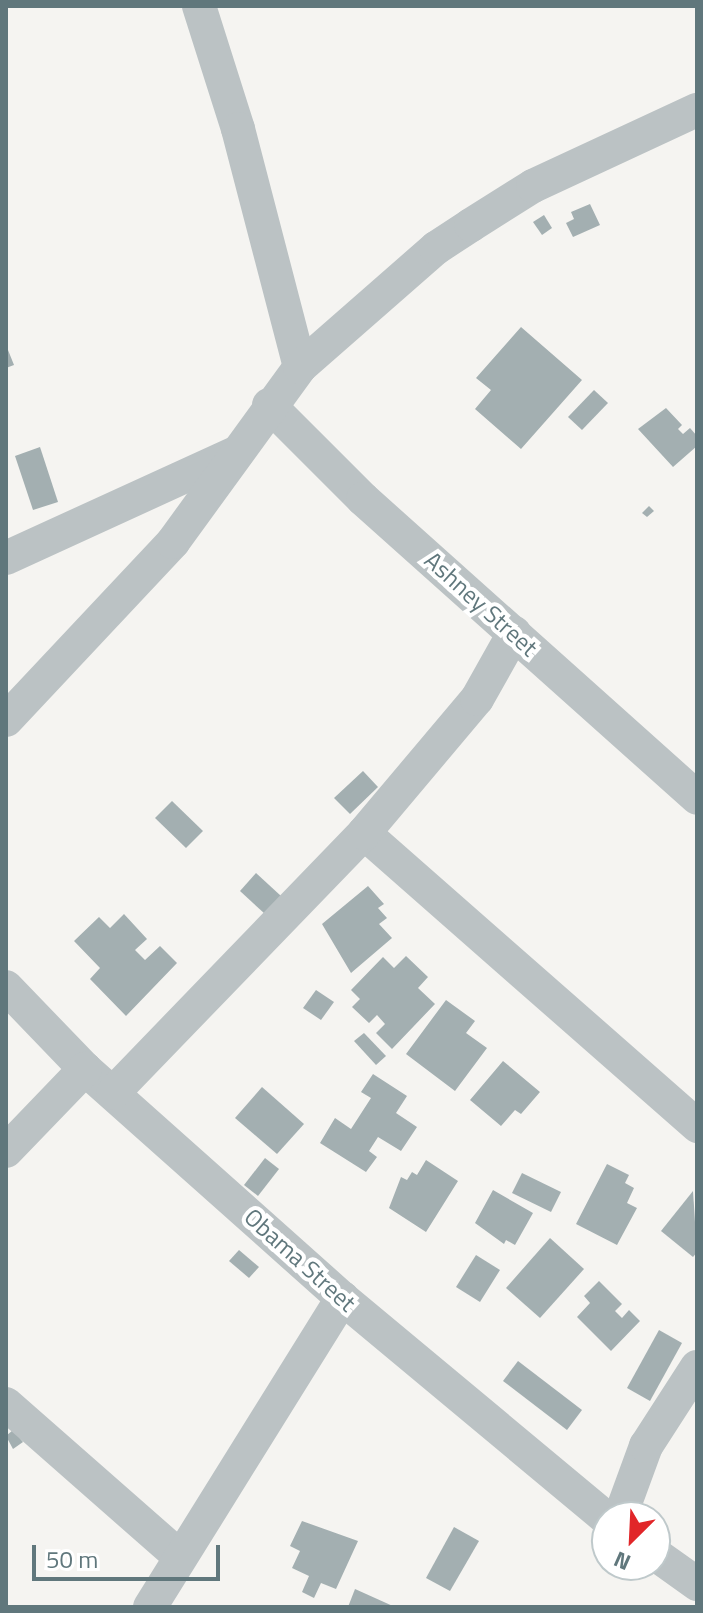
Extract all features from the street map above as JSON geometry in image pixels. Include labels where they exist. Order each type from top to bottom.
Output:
[{"type":"street","points":[[199,6],[238,129],[300,367]]},
{"type":"street","points":[[6,720],[173,542],[240,451],[269,405],[300,367],[436,248],[471,225],[533,186],[697,110]]},
{"type":"street","name":"Ashney Street","points":[[269,405],[363,499],[697,798]]},
{"type":"street","points":[[6,558],[240,451]]},
{"type":"street","points":[[113,1093],[364,833],[477,699],[514,633]]},
{"type":"street","points":[[364,833],[697,1126]]},
{"type":"street","name":"Obama Street","points":[[6,987],[85,1069],[342,1298],[591,1506]]},
{"type":"street","points":[[6,1151],[85,1069]]},
{"type":"street","points":[[150,1607],[342,1298]]},
{"type":"street","points":[[626,1501],[646,1446],[697,1367]]},
{"type":"street","points":[[6,1404],[179,1556]]},
{"type":"street","points":[[671,1565],[697,1584]]},
{"type":"building","points":[[590,204],[600,225],[573,237],[566,223],[574,219],[571,212]]},
{"type":"building","points":[[544,215],[552,228],[542,235],[533,222]]},
{"type":"building","points":[[521,327],[582,380],[521,449],[475,409],[491,390],[476,378]]},
{"type":"building","points":[[6,345],[14,365],[6,368]]},
{"type":"building","points":[[594,390],[608,403],[582,430],[568,417]]},
{"type":"building","points":[[666,408],[682,425],[678,429],[683,434],[690,428],[697,436],[697,446],[673,467],[638,429]]},
{"type":"building","points":[[40,447],[58,502],[33,510],[15,456]]},
{"type":"building","points":[[649,506],[654,511],[647,517],[642,513]]},
{"type":"building","points":[[363,771],[378,787],[350,814],[334,798]]},
{"type":"building","points":[[172,801],[203,831],[186,848],[155,818]]},
{"type":"building","points":[[256,873],[281,896],[265,914],[240,891]]},
{"type":"building","points":[[368,886],[384,904],[378,908],[387,918],[379,924],[392,938],[351,973],[322,924]]},
{"type":"building","points":[[124,914],[147,939],[135,950],[145,960],[160,946],[177,963],[126,1016],[90,979],[100,968],[74,941],[99,917],[110,928]]},
{"type":"building","points":[[406,956],[428,977],[418,988],[435,1004],[392,1049],[376,1033],[385,1024],[377,1015],[369,1023],[352,1007],[360,999],[351,990],[383,957],[394,968]]},
{"type":"building","points":[[316,990],[334,1002],[321,1020],[303,1008]]},
{"type":"building","points":[[446,1000],[475,1021],[466,1033],[487,1048],[455,1091],[406,1054]]},
{"type":"building","points":[[364,1033],[386,1056],[376,1065],[354,1041]]},
{"type":"building","points":[[503,1061],[540,1092],[521,1114],[515,1110],[501,1126],[470,1100]]},
{"type":"building","points":[[373,1074],[407,1096],[396,1113],[417,1127],[401,1151],[378,1137],[369,1151],[377,1157],[366,1172],[320,1143],[335,1118],[351,1129],[371,1098],[361,1092]]},
{"type":"building","points":[[262,1087],[304,1124],[277,1154],[235,1118]]},
{"type":"building","points":[[265,1158],[279,1169],[258,1196],[244,1185]]},
{"type":"building","points":[[426,1160],[458,1181],[426,1232],[389,1208],[401,1177],[407,1180],[412,1172],[417,1175]]},
{"type":"building","points":[[607,1164],[629,1175],[625,1183],[634,1188],[627,1203],[637,1208],[617,1245],[576,1224]]},
{"type":"building","points":[[522,1173],[561,1192],[551,1212],[512,1193]]},
{"type":"building","points":[[493,1190],[533,1213],[515,1245],[506,1240],[504,1244],[475,1223]]},
{"type":"building","points":[[693,1191],[697,1252],[693,1257],[661,1231]]},
{"type":"building","points":[[550,1238],[584,1269],[540,1318],[506,1288]]},
{"type":"building","points":[[239,1250],[259,1267],[249,1278],[229,1261]]},
{"type":"building","points":[[476,1255],[500,1270],[480,1302],[456,1287]]},
{"type":"building","points":[[599,1281],[622,1304],[615,1311],[622,1318],[629,1310],[640,1321],[611,1351],[577,1317],[590,1303],[584,1296]]},
{"type":"building","points":[[659,1330],[682,1343],[650,1401],[627,1388]]},
{"type":"building","points":[[518,1361],[582,1410],[567,1430],[503,1381]]},
{"type":"building","points":[[13,1430],[23,1442],[13,1449],[6,1436]]},
{"type":"building","points":[[302,1521],[358,1541],[336,1589],[321,1583],[314,1598],[302,1592],[309,1576],[292,1568],[300,1551],[290,1546]]},
{"type":"building","points":[[454,1527],[479,1541],[450,1591],[426,1578]]},
{"type":"building","points":[[355,1589],[395,1607],[348,1607]]}]
